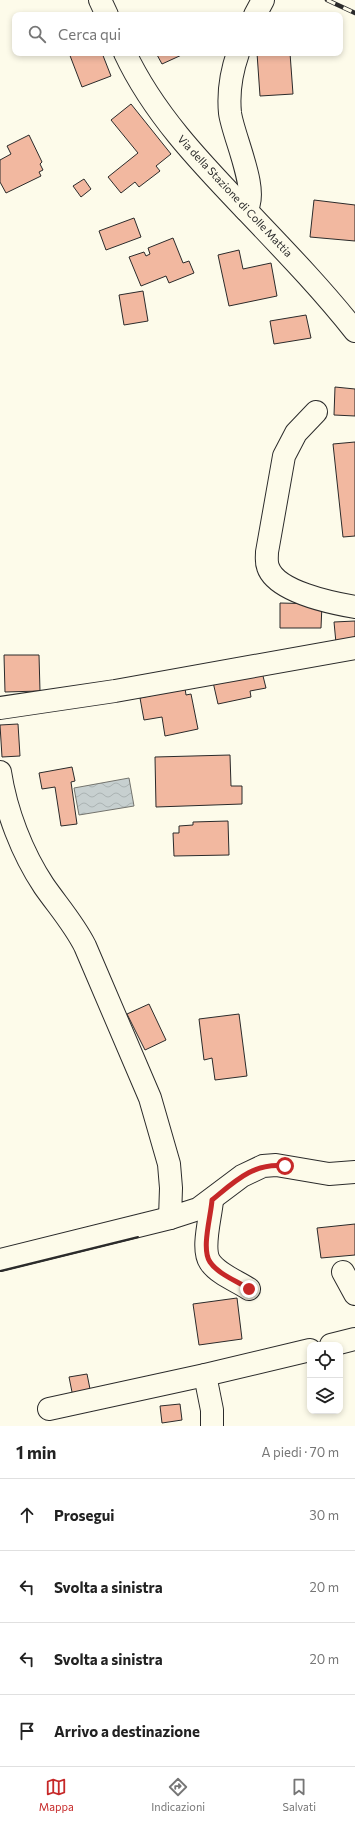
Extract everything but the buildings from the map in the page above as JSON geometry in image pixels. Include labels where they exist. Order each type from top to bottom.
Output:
[{"type":"street","points":[[100,0],[106,12]]},
{"type":"street","name":"Via della Stazione di Colle Mattia","points":[[126,56],[142,87],[203,164],[322,291],[355,331]]},
{"type":"street","points":[[237,56],[231,80],[230,107],[233,127],[249,182],[250,206],[246,210]]},
{"type":"street","points":[[316,412],[296,433],[284,456],[268,552],[268,567],[276,579],[290,588],[355,607]]},
{"type":"street","points":[[0,708],[115,691],[355,648]]},
{"type":"street","points":[[0,772],[6,801],[24,849],[43,884],[74,926],[86,946],[147,1089],[169,1164],[171,1188],[170,1218]]},
{"type":"street","points":[[0,1260],[170,1218],[198,1209],[212,1200],[242,1176],[263,1166],[276,1165],[329,1174],[355,1172]]},
{"type":"street","points":[[212,1200],[206,1245],[208,1258],[215,1267],[249,1289]]},
{"type":"street","points":[[343,1272],[355,1294]]},
{"type":"street","points":[[343,1342],[355,1339]]},
{"type":"street","points":[[49,1409],[205,1375],[307,1351]]},
{"type":"street","points":[[205,1375],[212,1410],[212,1426]]},
{"type":"water","points":[[129,778],[134,806],[79,815],[74,788]]},
{"type":"railway","points":[[327,0],[355,13]]},
{"type":"wall","points":[[0,1271],[138,1237]]},
{"type":"route","points":[[249,1289],[210,1263],[206,1252],[206,1245],[212,1200],[247,1173],[263,1166],[285,1166]]}]
